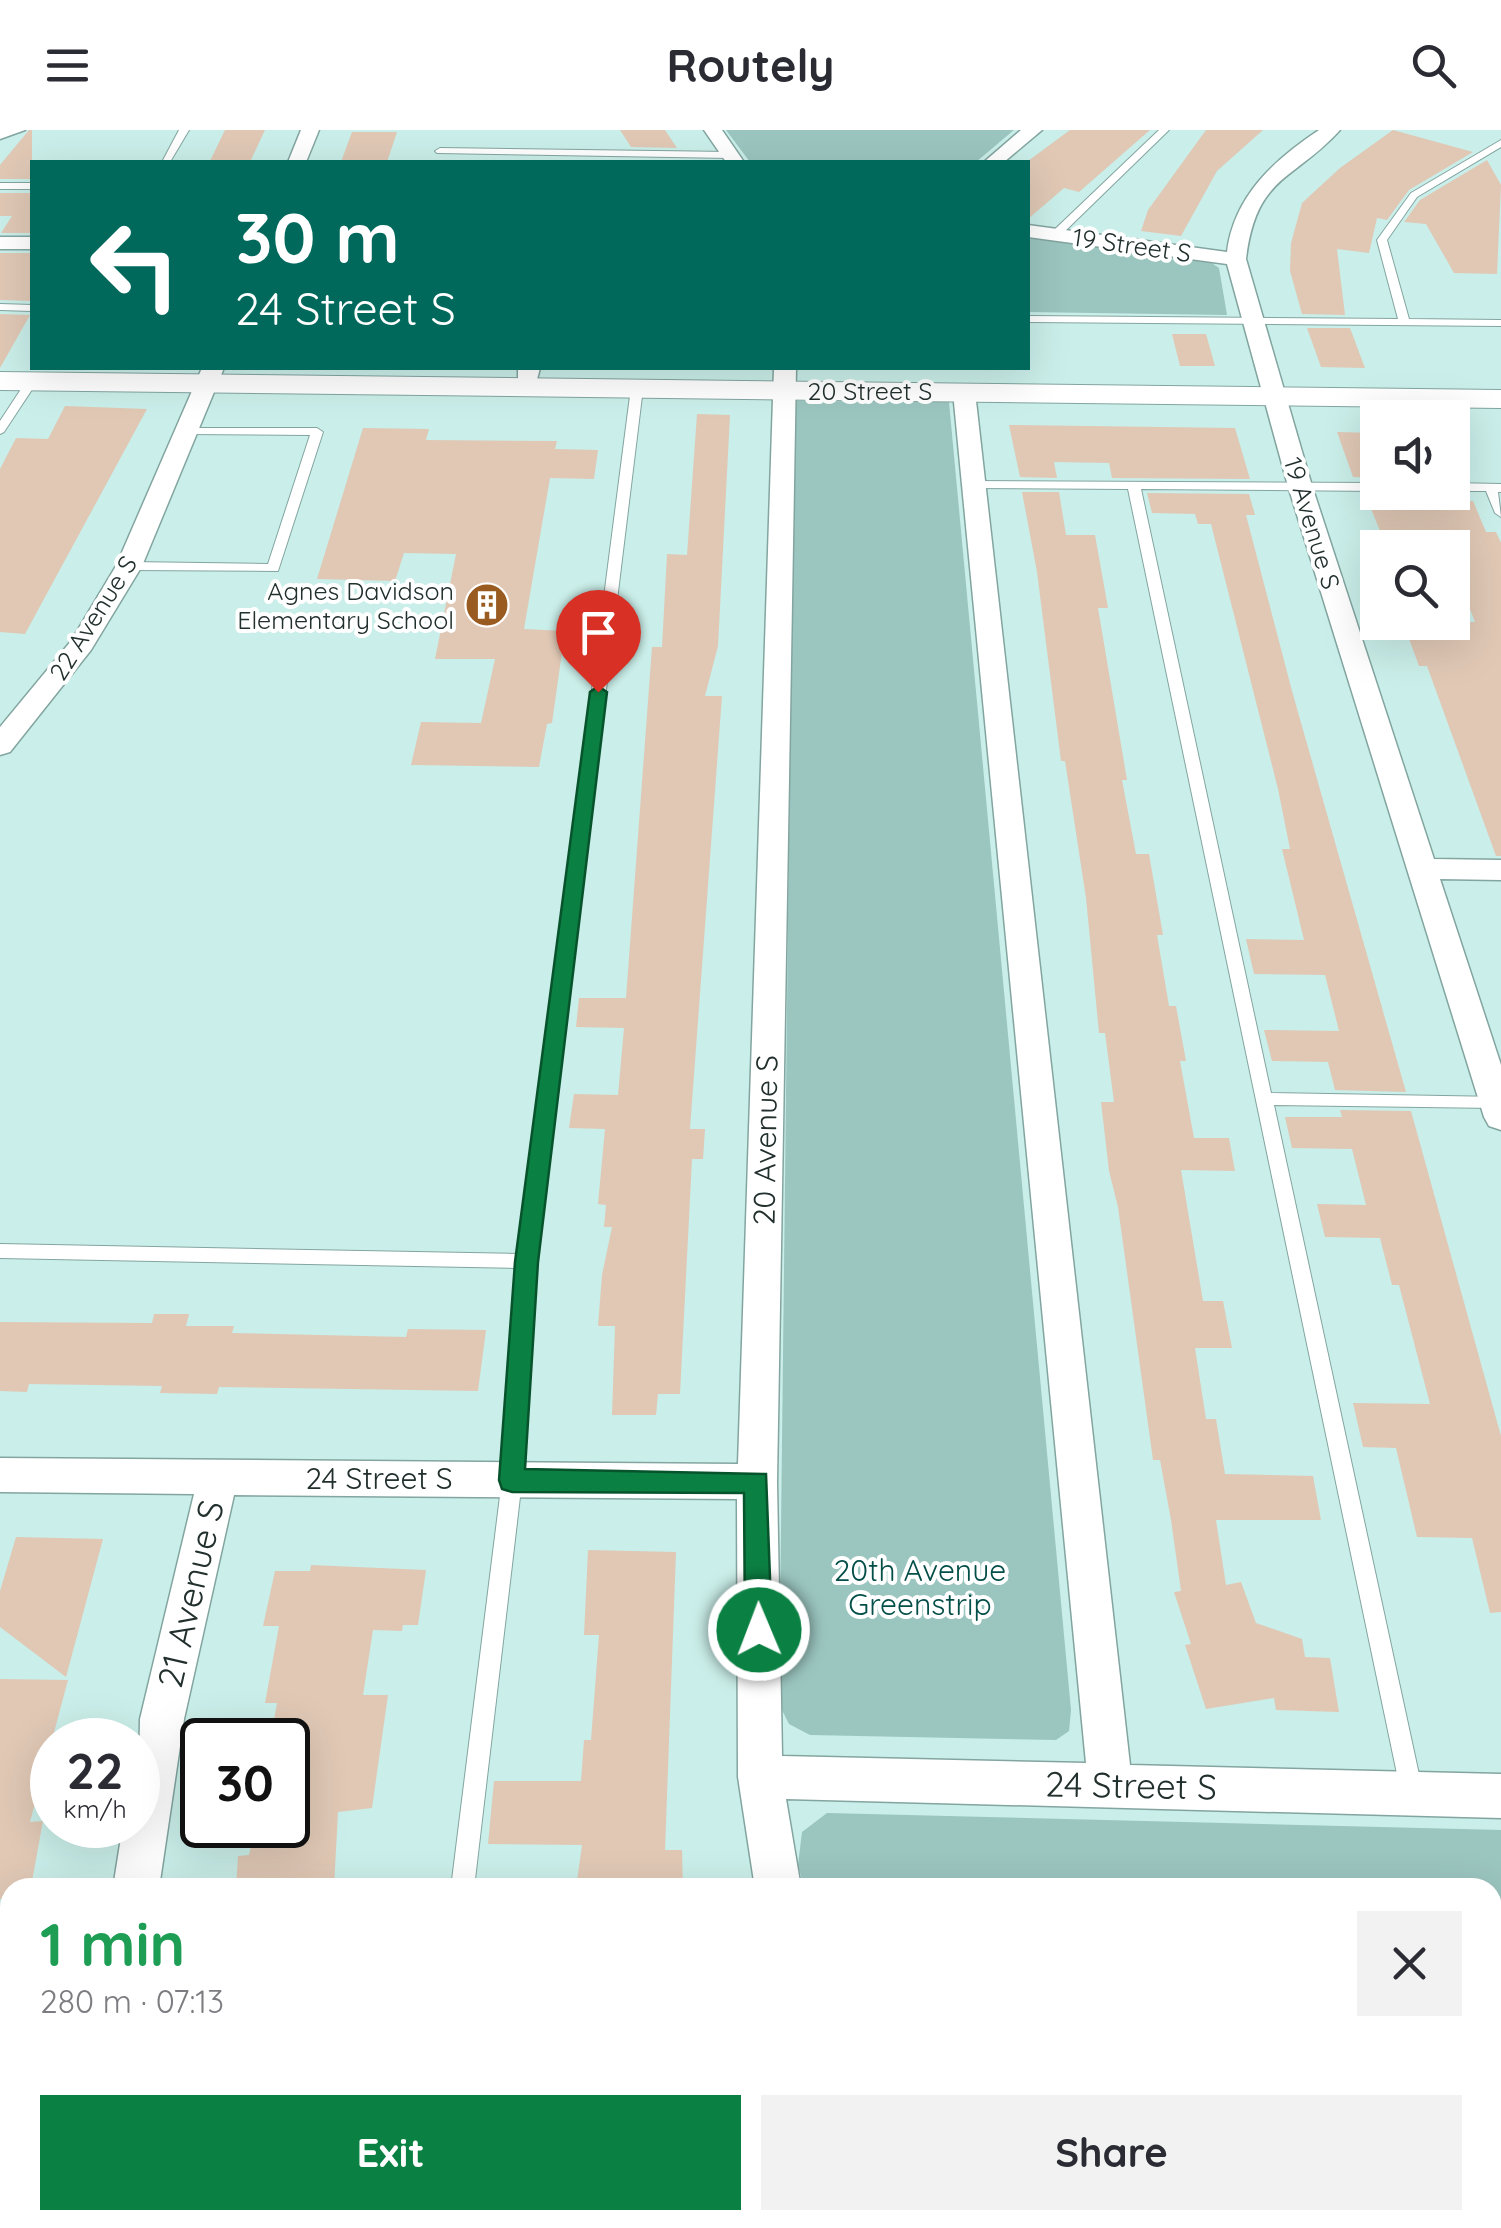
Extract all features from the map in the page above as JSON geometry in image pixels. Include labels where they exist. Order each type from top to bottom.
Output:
[{"type":"street","points":[[0,132],[16,130]]},
{"type":"street","points":[[298,160],[310,130]]},
{"type":"street","points":[[713,130],[732,158]]},
{"type":"street","points":[[996,160],[1033,130]]},
{"type":"street","name":"19 Avenue S","points":[[1331,130],[1295,153],[1261,186],[1237,233],[1236,259],[1300,486],[1498,1109]]},
{"type":"street","name":"19 Street S","points":[[1030,231],[1236,259]]},
{"type":"street","points":[[0,243],[30,244]]},
{"type":"street","name":"20 Street S","points":[[16,381],[209,376],[527,377],[637,388],[783,379],[964,392],[1501,399]]},
{"type":"street","name":"22 Avenue S","points":[[0,746],[82,644],[129,566],[209,376]]},
{"type":"street","name":"20 Avenue S","points":[[776,1878],[760,1778],[757,1482],[783,379]]},
{"type":"street","points":[[964,392],[1110,1785]]},
{"type":"street","points":[[1422,869],[1501,870]]},
{"type":"street","name":"24 Street S","points":[[0,1476],[757,1482]]},
{"type":"street","name":"21 Avenue S","points":[[138,1878],[162,1718],[218,1478]]},
{"type":"street","name":"24 Street S","points":[[760,1778],[1501,1796]]},
{"type":"lane","points":[[167,160],[184,130]]},
{"type":"lane","points":[[1056,234],[1164,130]]},
{"type":"lane","points":[[1404,322],[1382,240],[1414,194],[1501,143]]},
{"type":"lane","points":[[440,151],[732,158]]},
{"type":"lane","points":[[0,186],[30,186]]},
{"type":"lane","points":[[0,307],[30,308]]},
{"type":"lane","points":[[1030,319],[1501,323]]},
{"type":"lane","points":[[0,430],[16,381]]},
{"type":"lane","points":[[463,1878],[512,1480],[526,1262],[637,388]]},
{"type":"lane","points":[[129,566],[273,568],[317,432],[186,430]]},
{"type":"lane","points":[[973,485],[1360,487]]},
{"type":"lane","points":[[1134,487],[1412,1794]]},
{"type":"lane","points":[[1470,487],[1495,488],[1501,513]]},
{"type":"lane","points":[[1264,1099],[1498,1109]]},
{"type":"lane","points":[[0,1251],[526,1262]]},
{"type":"green space","points":[[726,130],[1014,130],[978,160],[748,160]]},
{"type":"green space","points":[[1030,237],[1209,261],[1219,268],[1227,315],[1030,312]]},
{"type":"green space","name":"20th Avenue Greenstrip","points":[[794,401],[949,402],[1071,1710],[1069,1731],[1056,1740],[810,1735],[789,1724],[779,1704]]},
{"type":"green space","points":[[827,1813],[1501,1830],[1501,1878],[802,1878],[798,1865],[802,1832]]},
{"type":"building","points":[[32,130],[30,179],[0,179],[0,165]]},
{"type":"building","points":[[225,130],[265,130],[251,160],[210,160]]},
{"type":"building","points":[[620,130],[665,130],[677,148],[631,147]]},
{"type":"building","points":[[1070,130],[1150,130],[1079,192],[1064,188],[1030,217],[1029,160]]},
{"type":"building","points":[[1206,130],[1263,130],[1217,171],[1181,236],[1141,231],[1148,210]]},
{"type":"building","points":[[1393,130],[1473,152],[1409,190],[1387,220],[1377,218],[1369,253],[1337,249],[1345,315],[1302,314],[1290,271],[1291,243],[1302,203],[1340,168]]},
{"type":"building","points":[[352,132],[397,132],[388,160],[342,160]]},
{"type":"building","points":[[1487,160],[1501,185],[1497,274],[1454,273],[1426,224],[1404,222],[1420,200]]},
{"type":"building","points":[[0,193],[30,193],[30,233],[1,233],[12,216],[0,216]]},
{"type":"building","points":[[0,253],[30,253],[30,301],[0,300]]},
{"type":"building","points":[[0,314],[30,315],[0,368]]},
{"type":"building","points":[[1307,328],[1350,328],[1365,368],[1321,367]]},
{"type":"building","points":[[1172,334],[1206,334],[1215,366],[1180,366]]},
{"type":"building","points":[[65,406],[147,409],[25,634],[0,632],[0,469],[16,438],[48,439]]},
{"type":"building","points":[[697,414],[730,415],[718,646],[705,696],[722,696],[690,1129],[705,1129],[703,1159],[692,1159],[680,1394],[658,1394],[656,1415],[612,1415],[615,1326],[598,1326],[602,1275],[612,1227],[604,1227],[606,1205],[598,1204],[605,1129],[569,1128],[574,1094],[618,1095],[624,1028],[576,1027],[579,998],[626,998],[652,647],[662,647],[667,554],[687,555]]},
{"type":"building","points":[[1009,425],[1235,428],[1250,479],[1112,478],[1109,463],[1054,462],[1057,478],[1020,477]]},
{"type":"building","name":"Agnes Davidson Elementary School","points":[[363,428],[429,429],[426,440],[557,441],[555,449],[598,450],[594,479],[550,478],[524,629],[565,631],[552,723],[547,724],[539,767],[411,765],[421,722],[481,723],[495,659],[435,659],[456,554],[404,553],[395,581],[317,579]]},
{"type":"building","points":[[1337,432],[1360,433],[1360,477],[1353,477]]},
{"type":"building","points":[[1022,492],[1059,492],[1066,535],[1095,535],[1108,608],[1098,608],[1127,780],[1122,780],[1136,854],[1149,854],[1163,935],[1157,935],[1169,1006],[1176,1006],[1186,1061],[1180,1061],[1194,1138],[1229,1138],[1235,1171],[1181,1170],[1203,1301],[1223,1301],[1232,1348],[1195,1348],[1206,1419],[1216,1419],[1225,1474],[1313,1476],[1321,1520],[1216,1520],[1226,1585],[1241,1582],[1256,1623],[1302,1639],[1305,1657],[1330,1658],[1339,1712],[1276,1710],[1274,1698],[1206,1709],[1185,1645],[1191,1644],[1174,1592],[1181,1591],[1171,1520],[1160,1460],[1153,1460],[1118,1207],[1109,1171],[1101,1102],[1114,1102],[1105,1033],[1099,1033],[1086,898],[1065,761],[1061,761],[1037,572]]},
{"type":"building","points":[[1147,493],[1249,494],[1255,515],[1246,515],[1292,691],[1406,1092],[1335,1090],[1328,1062],[1272,1061],[1264,1030],[1339,1031],[1325,975],[1254,974],[1246,939],[1304,940],[1282,849],[1290,849],[1278,789],[1211,524],[1198,524],[1195,514],[1152,513]]},
{"type":"building","points":[[1473,501],[1486,532],[1496,532],[1501,543],[1501,856],[1496,856],[1427,666],[1419,666],[1409,640],[1470,640],[1470,622],[1475,622],[1470,609],[1470,530],[1380,530],[1371,510],[1470,510]]},
{"type":"building","points":[[1340,1110],[1411,1111],[1501,1436],[1501,1612],[1490,1613],[1472,1538],[1417,1537],[1396,1448],[1363,1447],[1353,1403],[1430,1404],[1399,1285],[1392,1285],[1380,1238],[1325,1237],[1317,1204],[1366,1205],[1352,1149],[1292,1148],[1285,1117],[1342,1117]]},
{"type":"building","points":[[154,1314],[189,1314],[186,1326],[234,1326],[232,1333],[406,1337],[408,1329],[486,1330],[478,1391],[219,1387],[217,1394],[160,1393],[162,1386],[29,1384],[27,1392],[0,1391],[0,1322],[152,1323]]},
{"type":"building","points":[[16,1537],[103,1539],[66,1677],[0,1627],[0,1591]]},
{"type":"building","points":[[588,1550],[676,1552],[665,1850],[682,1850],[683,1878],[577,1878],[582,1845],[488,1844],[494,1781],[581,1781],[584,1740],[591,1740],[599,1635],[584,1635]]},
{"type":"building","points":[[311,1565],[426,1570],[418,1625],[403,1625],[402,1631],[373,1630],[363,1695],[388,1695],[372,1808],[338,1812],[335,1878],[237,1878],[238,1856],[249,1855],[251,1848],[310,1848],[310,1718],[274,1718],[277,1703],[265,1703],[279,1626],[263,1626],[275,1571],[310,1571]]},
{"type":"building","points":[[0,1679],[68,1680],[58,1718],[30,1718],[30,1848],[38,1848],[33,1878],[0,1878]]},
{"type":"place","name":"Agnes Davidson Elementary School","points":[[487,605]]},
{"type":"route","points":[[598,692],[526,1262],[512,1480],[757,1482],[759,1630]]}]
